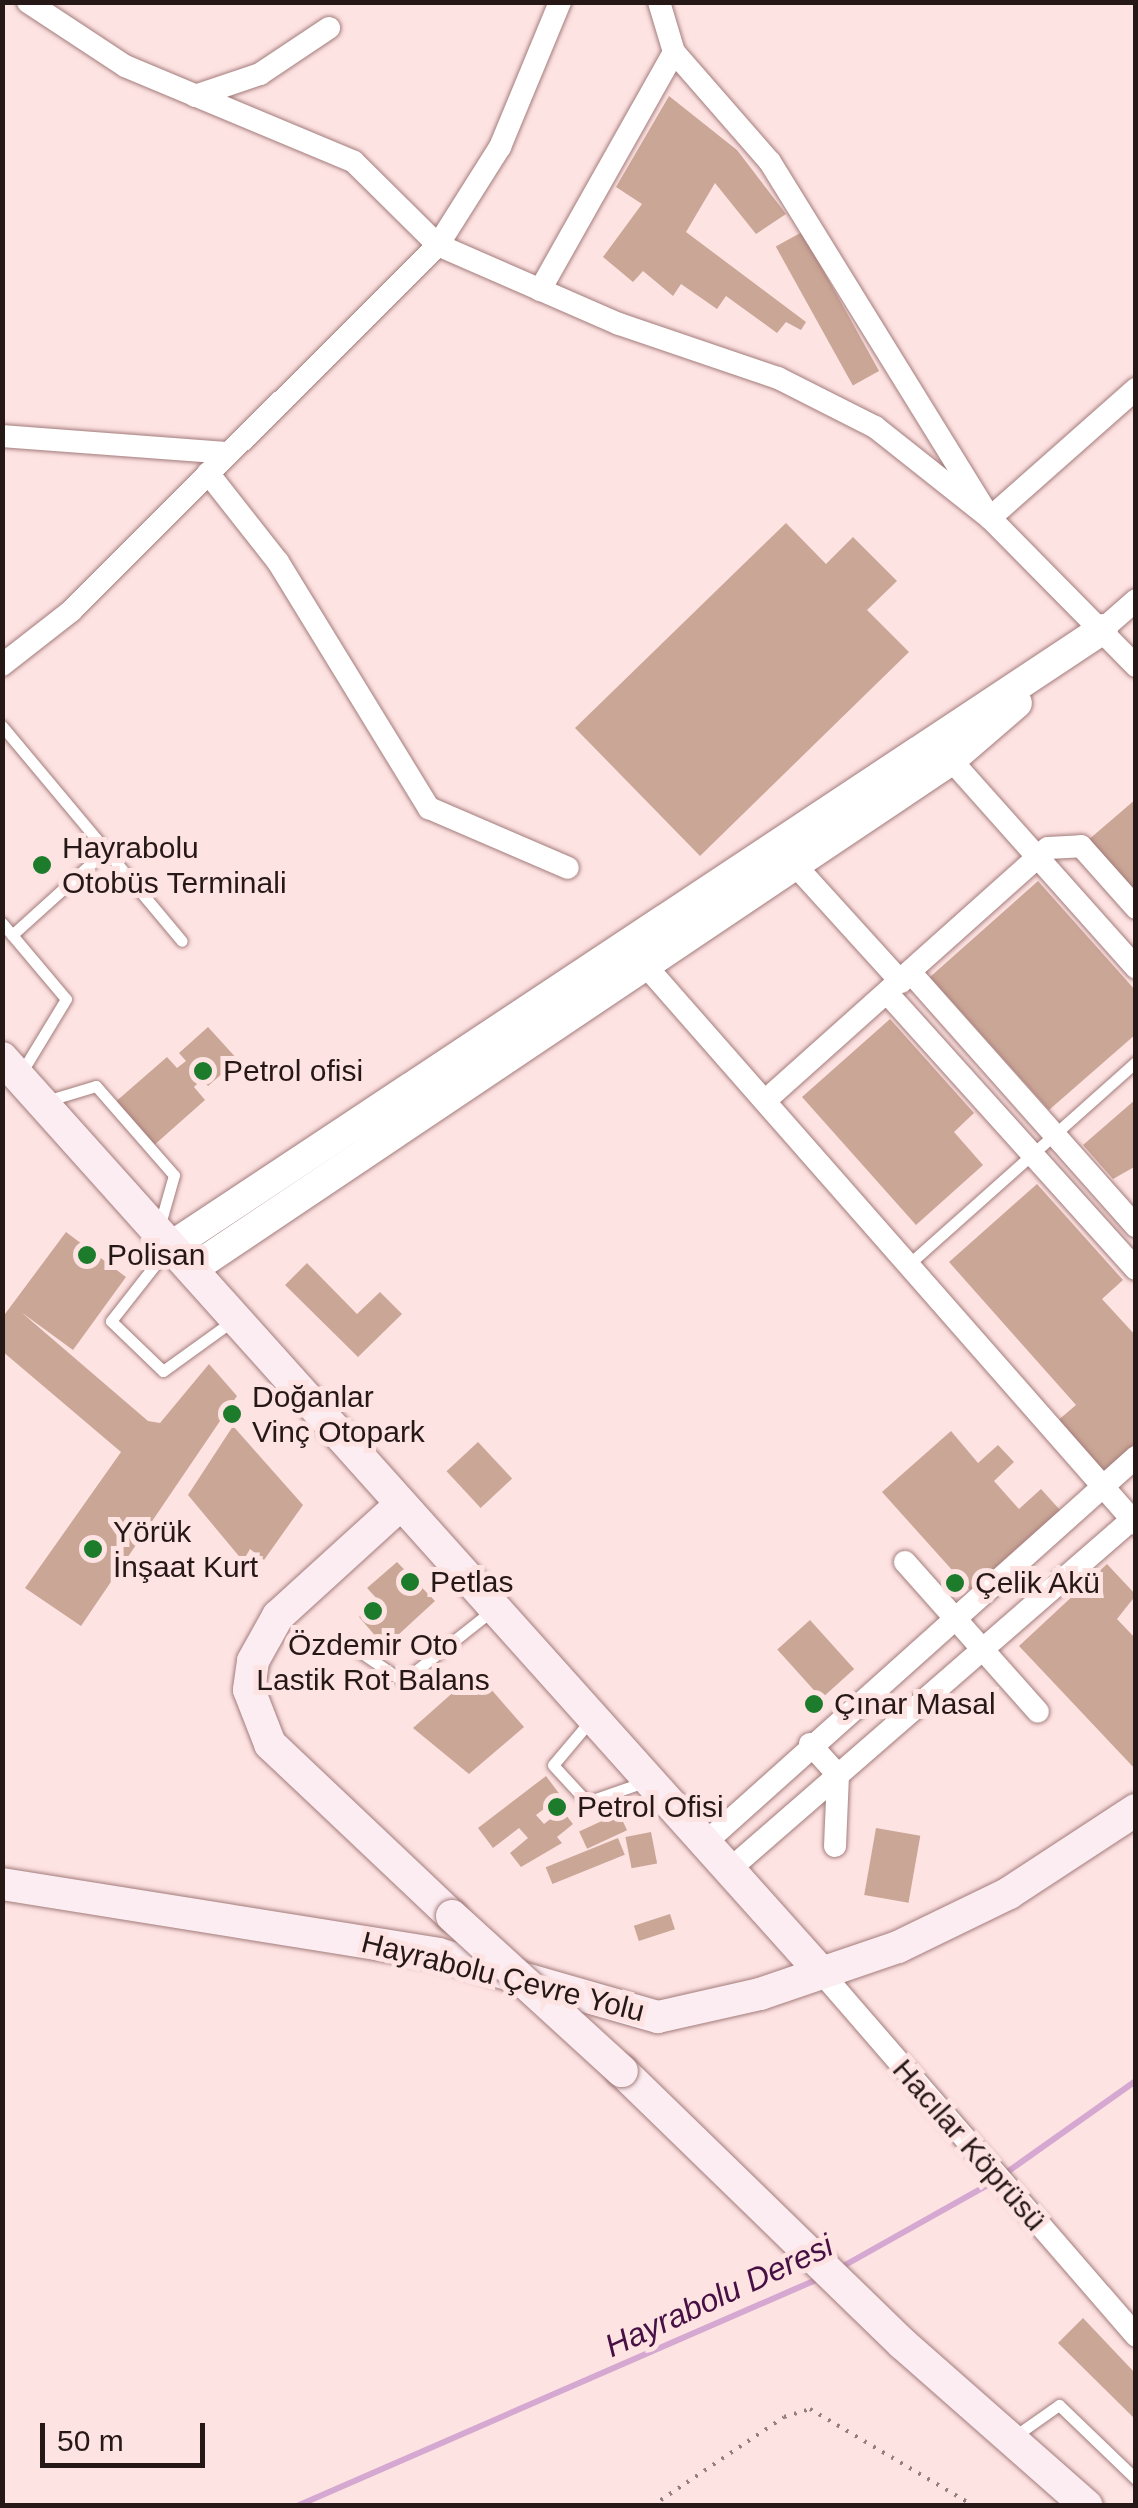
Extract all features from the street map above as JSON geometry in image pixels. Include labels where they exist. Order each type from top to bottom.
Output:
[{"type":"main road","points":[[11,1068],[821,1972]]},
{"type":"main road","points":[[400,1505],[278,1616],[252,1660],[249,1690],[270,1744],[622,2071],[904,2344],[1087,2506]]},
{"type":"main road","name":"Hayrabolu Çevre Yolu","points":[[2,1884],[438,1954],[658,2017],[821,1972],[960,1920],[1136,1810]]},
{"type":"street","points":[[28,2],[125,66],[354,162],[438,246],[540,290],[778,378],[876,427],[990,518],[1136,666]]},
{"type":"street","points":[[2,666],[71,611],[438,246],[500,147],[560,2]]},
{"type":"street","points":[[659,2],[674,52],[770,162],[990,518]]},
{"type":"street","points":[[195,96],[260,74],[329,28]]},
{"type":"street","points":[[540,290],[674,52]]},
{"type":"street","points":[[990,518],[1136,389]]},
{"type":"street","points":[[2,436],[228,453]]},
{"type":"street","points":[[208,473],[278,562],[429,808],[568,868]]},
{"type":"street","points":[[173,1250],[645,965],[951,760],[1136,600]]},
{"type":"street","points":[[173,1250],[1102,629]]},
{"type":"street","points":[[951,760],[1136,968]]},
{"type":"street","points":[[766,1100],[1048,848],[1081,846],[1136,908]]},
{"type":"street","points":[[795,865],[900,983],[1054,1134],[1136,1226]]},
{"type":"street","points":[[645,965],[1134,1520],[729,1870]]},
{"type":"street","points":[[900,983],[1032,1154],[1136,1269]]},
{"type":"street","points":[[704,1843],[810,1744],[1136,1458]]},
{"type":"street","points":[[905,1562],[1038,1712]]},
{"type":"street","points":[[810,1744],[838,1775],[835,1846]]},
{"type":"street","name":"Hacılar Köprüsü","points":[[821,1972],[1136,2336]]},
{"type":"lane","points":[[2,726],[182,942]]},
{"type":"lane","points":[[12,934],[106,850]]},
{"type":"lane","points":[[2,923],[66,999],[11,1068]]},
{"type":"lane","points":[[909,1264],[1136,1062]]},
{"type":"lane","points":[[42,1103],[96,1086],[174,1175],[173,1250],[111,1322],[163,1372],[234,1319]]},
{"type":"lane","points":[[350,1646],[403,1681],[494,1609]]},
{"type":"lane","points":[[592,1718],[552,1765],[587,1802],[649,1780]]},
{"type":"lane","points":[[1011,2439],[1059,2405],[1136,2480]]},
{"type":"path","points":[[652,2506],[784,2416],[810,2409],[974,2506]]},
{"type":"building","points":[[669,96],[737,150],[786,214],[756,234],[715,183],[686,232],[806,322],[801,330],[786,322],[777,333],[726,296],[717,309],[681,284],[673,296],[643,271],[633,282],[603,257],[642,204],[616,187]]},
{"type":"building","points":[[802,232],[879,371],[853,386],[776,247]]},
{"type":"building","points":[[786,523],[826,564],[853,537],[897,581],[867,610],[909,652],[700,856],[575,728]]},
{"type":"building","points":[[1136,799],[1136,888],[1132,891],[1087,841]]},
{"type":"building","points":[[1038,881],[1136,991],[1136,1034],[1049,1110],[930,977]]},
{"type":"building","points":[[890,1019],[974,1113],[954,1132],[983,1165],[916,1225],[802,1097]]},
{"type":"building","points":[[208,1027],[238,1060],[208,1086],[202,1079],[194,1087],[205,1100],[152,1147],[113,1104],[167,1057],[177,1068],[186,1061],[179,1053]]},
{"type":"building","points":[[1136,1099],[1136,1166],[1113,1179],[1083,1145]]},
{"type":"building","points":[[1037,1184],[1123,1280],[1102,1299],[1136,1336],[1136,1444],[1102,1474],[1056,1422],[1076,1405],[949,1262]]},
{"type":"building","points":[[66,1232],[126,1277],[73,1350],[21,1312],[148,1421],[160,1423],[209,1364],[237,1396],[81,1626],[25,1588],[121,1452],[2,1351],[2,1318]]},
{"type":"building","points":[[307,1263],[357,1314],[380,1292],[402,1314],[358,1357],[285,1285]]},
{"type":"building","points":[[233,1426],[303,1505],[264,1560],[250,1549],[243,1561],[188,1495]]},
{"type":"building","points":[[951,1431],[978,1463],[998,1445],[1014,1462],[994,1481],[1019,1509],[1041,1489],[1060,1510],[970,1590],[882,1492]]},
{"type":"building","points":[[478,1442],[512,1479],[481,1508],[447,1471]]},
{"type":"building","points":[[397,1562],[435,1601],[385,1647],[359,1617],[378,1600],[367,1588]]},
{"type":"building","points":[[1107,1564],[1136,1595],[1117,1619],[1136,1639],[1136,1770],[1019,1646]]},
{"type":"building","points":[[810,1620],[854,1669],[821,1698],[777,1649]]},
{"type":"building","points":[[476,1672],[524,1727],[469,1774],[413,1728]]},
{"type":"building","points":[[546,1776],[561,1796],[536,1815],[544,1824],[562,1810],[573,1824],[557,1837],[562,1843],[521,1867],[510,1853],[528,1838],[519,1828],[493,1848],[478,1828]]},
{"type":"building","points":[[619,1813],[627,1830],[587,1849],[579,1832]]},
{"type":"building","points":[[876,1828],[920,1836],[909,1903],[864,1895]]},
{"type":"building","points":[[651,1832],[657,1863],[632,1868],[625,1837]]},
{"type":"building","points":[[618,1838],[625,1855],[552,1884],[546,1867]]},
{"type":"building","points":[[670,1914],[675,1929],[639,1941],[634,1926]]},
{"type":"building","points":[[1083,2318],[1136,2374],[1136,2420],[1058,2343]]},
{"type":"waterway","name":"Hayrabolu Deresi","points":[[1003,2175],[1136,2081]]},
{"type":"waterway","name":"Hayrabolu Deresi","points":[[838,2269],[993,2182]]},
{"type":"waterway","name":"Hayrabolu Deresi","points":[[297,2506],[818,2279]]},
{"type":"place","name":"Hayrabolu Otobüs Terminali","points":[[42,865]]},
{"type":"place","name":"Petrol ofisi","points":[[203,1071]]},
{"type":"place","name":"Polisan","points":[[87,1255]]},
{"type":"place","name":"Doğanlar Vinç Otopark","points":[[232,1414]]},
{"type":"place","name":"Yörük İnşaat Kurt","points":[[93,1549]]},
{"type":"place","name":"Petlas","points":[[410,1582]]},
{"type":"place","name":"Çelik Akü","points":[[955,1583]]},
{"type":"place","name":"Özdemir Oto Lastik Rot Balans","points":[[373,1611]]},
{"type":"place","name":"Çınar Masal","points":[[814,1704]]},
{"type":"place","name":"Petrol Ofisi","points":[[557,1807]]}]
